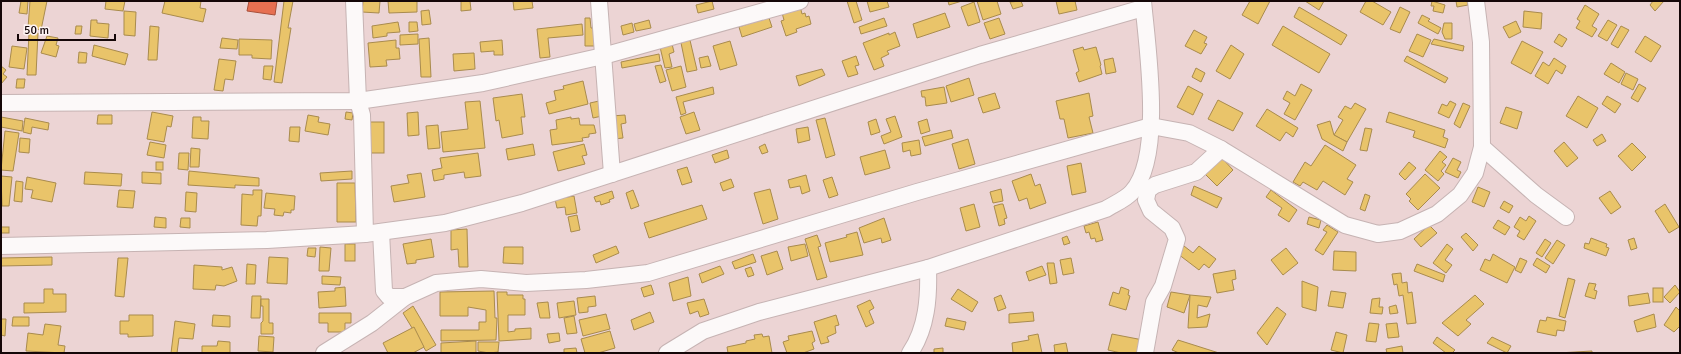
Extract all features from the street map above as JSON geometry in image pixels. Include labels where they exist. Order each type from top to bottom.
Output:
[{"type":"street","points":[[354,1],[358,101],[362,115],[365,234]]},
{"type":"street","points":[[599,1],[612,174]]},
{"type":"street","points":[[1,103],[358,101],[483,82],[603,56],[800,1]]},
{"type":"street","points":[[324,353],[372,323],[405,297],[436,283],[481,279],[526,283],[579,280],[648,273],[917,192],[1152,126],[1189,133],[1221,149],[1345,225],[1378,234],[1400,231],[1437,214],[1460,195],[1475,173],[1482,147],[1481,42],[1476,1]]},
{"type":"street","points":[[1,246],[267,240],[365,234],[445,223],[522,203],[1143,4],[1148,53],[1152,126],[1143,175],[1132,193],[1106,209],[928,268],[759,312],[703,332],[667,353]]},
{"type":"street","points":[[1482,147],[1536,195],[1566,217]]},
{"type":"street","points":[[1145,353],[1154,302],[1163,286],[1177,239],[1172,228],[1151,211],[1146,200],[1148,190],[1155,185],[1196,172],[1221,149]]},
{"type":"street","points":[[381,232],[384,291],[388,296],[405,297]]},
{"type":"street","points":[[910,353],[926,318],[929,289],[928,268]]},
{"type":"building: Homes","points":[[21,1],[28,1],[27,14],[19,13]]},
{"type":"building: Homes","points":[[30,1],[47,1],[41,30],[28,28]]},
{"type":"building: Homes","points":[[106,1],[125,1],[123,11],[105,9]]},
{"type":"building: Homes","points":[[165,1],[201,1],[200,8],[206,9],[203,22],[162,13]]},
{"type":"building: Homes","points":[[284,1],[293,1],[288,28],[291,28],[282,83],[274,82]]},
{"type":"building: Homes","points":[[363,1],[380,1],[379,13],[362,12]]},
{"type":"building: Homes","points":[[388,1],[417,1],[417,12],[389,13]]},
{"type":"building: Homes","points":[[461,1],[470,1],[471,10],[461,11]]},
{"type":"building: Homes","points":[[513,1],[532,1],[533,8],[514,10]]},
{"type":"building: Homes","points":[[712,1],[714,9],[698,13],[696,5]]},
{"type":"building: Homes","points":[[847,1],[856,1],[862,20],[854,23]]},
{"type":"building: Homes","points":[[867,1],[887,1],[889,7],[870,12]]},
{"type":"building: Homes","points":[[948,1],[962,1],[949,5]]},
{"type":"building: Homes","points":[[977,1],[997,1],[1001,14],[983,20]]},
{"type":"building: Homes","points":[[1021,1],[1023,6],[1013,9],[1010,2]]},
{"type":"building: Homes","points":[[1056,1],[1075,1],[1077,10],[1059,14]]},
{"type":"building: Homes","points":[[1250,1],[1270,1],[1258,24],[1242,15]]},
{"type":"building: Homes","points":[[1305,1],[1324,1],[1319,10]]},
{"type":"building: Homes","points":[[1366,1],[1372,1],[1391,12],[1383,25],[1360,12]]},
{"type":"building: Homes","points":[[1432,1],[1445,5],[1443,13],[1433,11],[1434,6],[1431,6]]},
{"type":"building: Homes","points":[[1456,1],[1467,1],[1468,5],[1457,7]]},
{"type":"building: Homes","points":[[1653,1],[1664,1],[1655,11],[1650,5]]},
{"type":"building: Homes","points":[[974,2],[980,22],[968,26],[961,7]]},
{"type":"building: Homes","points":[[1585,5],[1599,14],[1592,26],[1597,29],[1592,37],[1576,28],[1580,21],[1577,19]]},
{"type":"building: Homes","points":[[800,6],[802,14],[805,13],[806,17],[809,16],[811,24],[796,29],[797,32],[786,36],[781,21],[784,20],[782,13]]},
{"type":"building: Homes","points":[[1299,7],[1347,35],[1341,45],[1294,17]]},
{"type":"building: Homes","points":[[1400,7],[1410,12],[1400,33],[1390,29]]},
{"type":"building: Homes","points":[[429,10],[431,24],[422,25],[421,11]]},
{"type":"building: Homes","points":[[124,11],[136,12],[135,36],[124,35]]},
{"type":"building: Homes","points":[[1524,11],[1542,13],[1541,29],[1523,27]]},
{"type":"building: Homes","points":[[767,12],[772,27],[742,37],[739,27],[760,20]]},
{"type":"building: Homes","points":[[945,13],[950,27],[917,38],[913,24]]},
{"type":"building: Homes","points":[[1422,15],[1430,19],[1428,21],[1441,28],[1438,34],[1418,23]]},
{"type":"building: Homes","points":[[585,18],[590,18],[591,28],[595,28],[595,46],[585,46]]},
{"type":"building: Homes","points":[[884,18],[887,26],[861,34],[859,27]]},
{"type":"building: Homes","points":[[999,18],[1005,34],[990,39],[984,23]]},
{"type":"building: Homes","points":[[91,20],[97,20],[97,23],[109,24],[108,38],[90,36]]},
{"type":"building: Homes","points":[[649,20],[651,28],[636,31],[634,24]]},
{"type":"building: Homes","points":[[1608,20],[1617,25],[1607,41],[1598,36]]},
{"type":"building: Homes","points":[[1516,21],[1521,32],[1509,38],[1503,27]]},
{"type":"building: Homes","points":[[398,22],[400,32],[387,33],[387,36],[373,38],[372,26]]},
{"type":"building: Homes","points":[[409,22],[417,22],[418,31],[409,32]]},
{"type":"building: Homes","points":[[632,23],[634,32],[623,35],[621,26]]},
{"type":"building: Homes","points":[[1444,23],[1452,23],[1452,39],[1445,39],[1442,32]]},
{"type":"building: Homes","points":[[582,24],[583,35],[548,38],[550,57],[540,58],[537,29]]},
{"type":"building: Homes","points":[[76,26],[82,26],[81,34],[75,34]]},
{"type":"building: Homes","points":[[150,26],[159,27],[157,60],[148,60]]},
{"type":"building: Homes","points":[[1283,26],[1330,54],[1319,73],[1272,45]]},
{"type":"building: Homes","points":[[1621,26],[1629,30],[1618,48],[1611,44]]},
{"type":"building: Homes","points":[[1194,30],[1207,37],[1204,43],[1207,44],[1201,54],[1185,46]]},
{"type":"building: Homes","points":[[895,32],[900,46],[887,51],[889,54],[881,58],[884,66],[874,70],[863,43]]},
{"type":"building: Homes","points":[[29,33],[38,33],[36,75],[27,75]]},
{"type":"building: Homes","points":[[418,34],[418,44],[400,45],[400,35]]},
{"type":"building: Homes","points":[[1417,34],[1431,40],[1423,57],[1409,51]]},
{"type":"building: Homes","points":[[1559,34],[1567,39],[1562,47],[1554,42]]},
{"type":"building: Homes","points":[[47,36],[58,38],[56,45],[59,46],[56,57],[41,53]]},
{"type":"building: Homes","points":[[689,36],[697,70],[687,72],[680,38]]},
{"type":"building: Homes","points":[[1645,36],[1661,46],[1651,62],[1635,52]]},
{"type":"building: Homes","points":[[222,38],[238,40],[237,49],[220,48]]},
{"type":"building: Homes","points":[[429,38],[431,77],[421,77],[419,39]]},
{"type":"building: Homes","points":[[239,39],[272,40],[271,59],[252,58],[252,55],[239,55]]},
{"type":"building: Homes","points":[[1434,39],[1464,46],[1463,51],[1431,44]]},
{"type":"building: Homes","points":[[396,40],[396,48],[399,48],[400,59],[386,60],[387,66],[370,67],[368,43]]},
{"type":"building: Homes","points":[[502,40],[503,55],[494,55],[494,51],[481,52],[480,42]]},
{"type":"building: Homes","points":[[730,41],[737,65],[720,70],[713,46]]},
{"type":"building: Homes","points":[[1522,41],[1543,52],[1531,74],[1511,63]]},
{"type":"building: Homes","points":[[672,44],[674,52],[669,54],[672,67],[665,68],[660,47]]},
{"type":"building: Homes","points":[[94,45],[128,54],[125,65],[92,56]]},
{"type":"building: Homes","points":[[1231,45],[1244,54],[1230,79],[1216,71]]},
{"type":"building: Homes","points":[[12,46],[27,48],[24,69],[9,67]]},
{"type":"building: Homes","points":[[1083,47],[1084,50],[1096,47],[1102,74],[1079,82],[1076,73],[1079,71],[1073,50]]},
{"type":"building: Homes","points":[[79,52],[87,53],[86,63],[78,63]]},
{"type":"building: Homes","points":[[474,53],[475,69],[454,71],[453,54]]},
{"type":"building: Homes","points":[[659,54],[660,61],[622,68],[621,62]]},
{"type":"building: Homes","points":[[708,56],[711,66],[701,68],[699,58]]},
{"type":"building: Homes","points":[[856,56],[859,65],[855,66],[858,74],[848,77],[842,61]]},
{"type":"building: Homes","points":[[1407,56],[1448,78],[1445,83],[1404,61]]},
{"type":"building: Homes","points":[[1113,58],[1116,72],[1106,74],[1104,60]]},
{"type":"building: Homes","points":[[1554,58],[1566,66],[1562,74],[1556,70],[1548,84],[1535,76],[1543,62],[1549,66]]},
{"type":"building: Homes","points":[[219,59],[236,61],[233,80],[225,79],[223,91],[214,90]]},
{"type":"building: Homes","points":[[1611,63],[1625,72],[1619,83],[1604,74]]},
{"type":"building: Homes","points":[[661,65],[666,81],[660,83],[655,66]]},
{"type":"building: Homes","points":[[1,66],[6,70],[3,74],[7,77],[1,84]]},
{"type":"building: Homes","points":[[264,66],[273,66],[271,80],[263,79]]},
{"type":"building: Homes","points":[[681,66],[686,87],[672,91],[666,70]]},
{"type":"building: Homes","points":[[1196,68],[1205,73],[1201,82],[1192,77]]},
{"type":"building: Homes","points":[[822,69],[825,75],[799,86],[796,76]]},
{"type":"building: Homes","points":[[1626,73],[1638,79],[1633,90],[1621,84]]},
{"type":"building: Homes","points":[[969,78],[974,95],[951,102],[946,86]]},
{"type":"building: Homes","points":[[17,79],[25,79],[24,88],[16,88]]},
{"type":"building: Homes","points":[[583,81],[588,104],[549,114],[546,103],[556,100],[554,91],[564,89],[563,86]]},
{"type":"building: Homes","points":[[1301,84],[1312,90],[1295,120],[1284,114],[1290,103],[1283,99],[1287,91],[1295,96]]},
{"type":"building: Homes","points":[[1639,84],[1646,88],[1638,102],[1631,98]]},
{"type":"building: Homes","points":[[1188,86],[1203,94],[1193,115],[1177,107]]},
{"type":"building: Homes","points":[[713,87],[714,94],[683,102],[686,113],[681,115],[676,97]]},
{"type":"building: Homes","points":[[944,87],[947,103],[926,106],[925,97],[922,97],[921,91]]},
{"type":"building: Homes","points":[[995,93],[1000,108],[983,113],[978,98]]},
{"type":"building: Homes","points":[[1089,93],[1093,116],[1089,117],[1093,133],[1068,138],[1064,119],[1060,119],[1056,101]]},
{"type":"building: Homes","points":[[522,94],[525,117],[521,117],[523,134],[502,138],[499,120],[496,121],[493,98]]},
{"type":"building: Homes","points":[[1578,96],[1598,108],[1587,128],[1566,116]]},
{"type":"building: Homes","points":[[1607,96],[1621,104],[1615,113],[1602,104]]},
{"type":"building: Homes","points":[[1218,100],[1243,113],[1233,131],[1208,119]]},
{"type":"building: Homes","points":[[480,101],[485,148],[443,152],[441,132],[468,129],[465,102]]},
{"type":"building: Homes","points":[[599,101],[602,116],[593,118],[590,103]]},
{"type":"building: Homes","points":[[1450,101],[1456,104],[1449,118],[1438,113],[1442,104],[1447,106]]},
{"type":"building: Homes","points":[[1355,103],[1366,109],[1347,142],[1334,135],[1343,120],[1338,117],[1345,106],[1351,109]]},
{"type":"building: Homes","points":[[1463,103],[1470,106],[1460,128],[1454,124]]},
{"type":"building: Homes","points":[[1506,107],[1522,112],[1517,129],[1500,123]]},
{"type":"building: Homes","points":[[1267,109],[1298,128],[1293,137],[1286,132],[1280,141],[1256,126]]},
{"type":"building: Homes","points":[[152,112],[173,116],[171,127],[167,126],[164,142],[147,139]]},
{"type":"building: Homes","points":[[346,112],[353,113],[352,120],[345,119]]},
{"type":"building: Homes","points":[[418,112],[419,135],[408,136],[407,113]]},
{"type":"building: Homes","points":[[694,112],[700,130],[686,134],[680,117]]},
{"type":"building: Homes","points":[[1389,112],[1445,130],[1443,137],[1448,139],[1445,148],[1413,137],[1415,131],[1386,122]]},
{"type":"building: Homes","points":[[98,115],[112,115],[112,124],[97,124]]},
{"type":"building: Homes","points":[[308,115],[319,117],[318,122],[330,124],[328,135],[305,131]]},
{"type":"building: Homes","points":[[625,115],[626,123],[621,124],[623,138],[614,139],[611,116]]},
{"type":"building: Homes","points":[[895,116],[902,137],[884,144],[881,136],[891,132],[886,119]]},
{"type":"building: Homes","points":[[1,117],[23,121],[22,131],[1,127]]},
{"type":"building: Homes","points":[[193,117],[201,117],[201,121],[209,121],[208,139],[192,138]]},
{"type":"building: Homes","points":[[571,117],[571,119],[579,118],[580,125],[594,125],[596,133],[589,134],[589,137],[582,138],[583,141],[552,145],[550,130],[557,129],[556,120]]},
{"type":"building: Homes","points":[[25,118],[49,123],[48,130],[32,127],[31,134],[23,132]]},
{"type":"building: Homes","points":[[825,118],[835,155],[826,158],[816,120]]},
{"type":"building: Homes","points":[[876,119],[880,132],[871,135],[868,122]]},
{"type":"building: Homes","points":[[927,119],[930,131],[921,134],[918,122]]},
{"type":"building: Homes","points":[[1330,121],[1334,135],[1347,142],[1343,151],[1322,139],[1317,125]]},
{"type":"building: Homes","points":[[368,122],[384,122],[384,153],[368,153]]},
{"type":"building: Homes","points":[[438,125],[440,148],[428,149],[426,126]]},
{"type":"building: Homes","points":[[290,127],[300,127],[299,142],[289,141]]},
{"type":"building: Homes","points":[[808,127],[810,140],[798,143],[796,129]]},
{"type":"building: Homes","points":[[1365,128],[1372,129],[1367,151],[1360,150]]},
{"type":"building: Homes","points":[[951,130],[953,138],[925,146],[922,137]]},
{"type":"building: Homes","points":[[5,131],[19,133],[13,171],[1,170]]},
{"type":"building: Homes","points":[[1602,134],[1606,141],[1597,146],[1593,140]]},
{"type":"building: Homes","points":[[20,138],[30,139],[29,153],[19,152]]},
{"type":"building: Homes","points":[[968,139],[975,164],[959,169],[952,144]]},
{"type":"building: Homes","points":[[919,140],[921,154],[911,156],[910,150],[903,152],[902,143]]},
{"type":"building: Homes","points":[[150,142],[166,145],[164,158],[147,155]]},
{"type":"building: Homes","points":[[1564,142],[1578,158],[1567,167],[1554,151]]},
{"type":"building: Homes","points":[[1632,143],[1646,157],[1632,171],[1618,156]]},
{"type":"building: Homes","points":[[533,144],[535,155],[508,160],[506,149]]},
{"type":"building: Homes","points":[[584,144],[587,155],[582,156],[585,164],[558,171],[553,152]]},
{"type":"building: Homes","points":[[765,144],[768,152],[762,154],[759,147]]},
{"type":"building: Homes","points":[[1325,145],[1356,165],[1347,179],[1353,182],[1345,195],[1323,181],[1317,190],[1303,182],[1300,186],[1293,182],[1305,162],[1311,166]]},
{"type":"building: Homes","points":[[191,148],[200,149],[199,167],[190,167]]},
{"type":"building: Homes","points":[[727,150],[729,158],[715,163],[712,155]]},
{"type":"building: Homes","points":[[885,150],[890,168],[865,175],[860,157]]},
{"type":"building: Homes","points":[[1440,151],[1447,157],[1442,162],[1446,165],[1441,171],[1444,174],[1438,181],[1425,170]]},
{"type":"building: Homes","points":[[179,153],[189,153],[188,170],[178,169]]},
{"type":"building: Homes","points":[[478,153],[481,176],[465,178],[464,172],[444,175],[444,179],[434,181],[432,170],[442,168],[440,158]]},
{"type":"building: Homes","points":[[1222,158],[1233,170],[1217,186],[1205,174]]},
{"type":"building: Homes","points":[[1453,158],[1461,162],[1457,170],[1461,172],[1458,178],[1445,172]]},
{"type":"building: Homes","points":[[156,162],[163,162],[163,170],[156,170]]},
{"type":"building: Homes","points":[[1409,162],[1416,168],[1405,180],[1399,174]]},
{"type":"building: Homes","points":[[1081,163],[1086,192],[1072,195],[1067,166]]},
{"type":"building: Homes","points":[[687,167],[692,182],[682,185],[677,170]]},
{"type":"building: Homes","points":[[189,171],[259,178],[259,186],[235,185],[235,188],[188,185]]},
{"type":"building: Homes","points":[[352,171],[352,179],[321,181],[320,173]]},
{"type":"building: Homes","points":[[85,172],[122,174],[121,186],[84,184]]},
{"type":"building: Homes","points":[[142,172],[161,173],[161,184],[142,183]]},
{"type":"building: Homes","points":[[421,173],[425,197],[394,202],[391,186],[409,183],[407,175]]},
{"type":"building: Homes","points":[[1031,174],[1035,186],[1040,184],[1046,203],[1030,209],[1027,198],[1019,201],[1012,181]]},
{"type":"building: Homes","points":[[1425,174],[1440,188],[1418,210],[1409,201],[1411,199],[1406,194]]},
{"type":"building: Homes","points":[[806,175],[810,191],[802,194],[800,186],[790,188],[788,180]]},
{"type":"building: Homes","points":[[1,176],[12,177],[9,206],[2,206]]},
{"type":"building: Homes","points":[[27,177],[56,183],[52,202],[31,198],[33,190],[25,189]]},
{"type":"building: Homes","points":[[832,177],[838,195],[829,198],[823,180]]},
{"type":"building: Homes","points":[[731,179],[734,187],[723,191],[720,183]]},
{"type":"building: Homes","points":[[16,181],[23,182],[22,202],[14,201]]},
{"type":"building: Homes","points":[[337,183],[355,183],[356,222],[337,222]]},
{"type":"building: Homes","points":[[1194,186],[1222,198],[1217,208],[1191,195]]},
{"type":"building: Homes","points":[[1478,187],[1490,192],[1484,207],[1472,202]]},
{"type":"building: Homes","points":[[770,189],[778,219],[763,224],[754,193]]},
{"type":"building: Homes","points":[[1001,189],[1003,201],[993,203],[990,192]]},
{"type":"building: Homes","points":[[119,190],[135,191],[133,208],[117,207]]},
{"type":"building: Homes","points":[[253,190],[262,190],[261,216],[258,216],[257,226],[241,225],[242,194],[253,195]]},
{"type":"building: Homes","points":[[633,190],[639,206],[631,209],[626,193]]},
{"type":"building: Homes","points":[[1271,190],[1297,210],[1289,222],[1278,215],[1282,208],[1266,197]]},
{"type":"building: Homes","points":[[612,191],[614,198],[609,200],[610,202],[601,205],[600,201],[596,202],[594,197]]},
{"type":"building: Homes","points":[[1610,191],[1621,207],[1611,214],[1599,198]]},
{"type":"building: Homes","points":[[186,192],[197,193],[196,212],[185,211]]},
{"type":"building: Homes","points":[[266,193],[295,196],[294,210],[291,210],[291,213],[284,212],[283,216],[274,215],[275,209],[264,208]]},
{"type":"building: Homes","points":[[1365,194],[1370,196],[1365,211],[1360,209]]},
{"type":"building: Homes","points":[[574,196],[577,213],[566,215],[565,207],[557,208],[555,199]]},
{"type":"building: Homes","points":[[1504,201],[1513,206],[1509,213],[1500,208]]},
{"type":"building: Homes","points":[[974,204],[980,227],[966,231],[960,208]]},
{"type":"building: Homes","points":[[1003,204],[1007,218],[1004,219],[1005,224],[999,226],[994,206]]},
{"type":"building: Homes","points":[[1665,204],[1679,227],[1669,233],[1655,211]]},
{"type":"building: Homes","points":[[702,205],[707,219],[649,238],[644,223]]},
{"type":"building: Homes","points":[[577,215],[580,230],[571,232],[568,217]]},
{"type":"building: Homes","points":[[1529,216],[1536,221],[1524,240],[1517,236],[1520,231],[1514,227],[1520,217],[1526,221]]},
{"type":"building: Homes","points":[[155,217],[166,218],[166,228],[154,227]]},
{"type":"building: Homes","points":[[1309,217],[1321,220],[1319,228],[1307,224]]},
{"type":"building: Homes","points":[[181,218],[190,218],[190,228],[180,227]]},
{"type":"building: Homes","points":[[884,218],[891,240],[882,243],[881,238],[864,243],[859,228]]},
{"type":"building: Homes","points":[[1498,220],[1510,227],[1505,235],[1493,228]]},
{"type":"building: Homes","points":[[1098,222],[1103,240],[1096,242],[1095,238],[1091,239],[1089,232],[1086,233],[1084,226]]},
{"type":"building: Homes","points":[[1327,225],[1338,232],[1323,255],[1315,250],[1327,232],[1323,230]]},
{"type":"building: Homes","points":[[1429,225],[1437,233],[1421,247],[1414,239]]},
{"type":"building: Homes","points":[[1,227],[9,227],[9,233],[1,233]]},
{"type":"building: Homes","points":[[467,229],[468,267],[459,267],[458,249],[451,250],[451,230]]},
{"type":"building: Homes","points":[[857,232],[863,255],[830,262],[825,243],[847,237],[846,235]]},
{"type":"building: Homes","points":[[1466,233],[1478,245],[1473,251],[1461,237]]},
{"type":"building: Homes","points":[[817,235],[821,246],[818,247],[827,277],[817,280],[805,239]]},
{"type":"building: Homes","points":[[1067,236],[1070,243],[1064,245],[1062,238]]},
{"type":"building: Homes","points":[[1591,238],[1607,244],[1606,247],[1609,248],[1606,256],[1584,248],[1585,243],[1589,244]]},
{"type":"building: Homes","points":[[1634,238],[1637,248],[1631,250],[1628,240]]},
{"type":"building: Homes","points":[[431,239],[434,257],[416,260],[416,263],[407,264],[403,244]]},
{"type":"building: Homes","points":[[1545,239],[1551,243],[1542,257],[1536,253]]},
{"type":"building: Homes","points":[[1557,240],[1565,245],[1553,264],[1545,258]]},
{"type":"building: Homes","points":[[345,244],[355,244],[355,261],[345,261]]},
{"type":"building: Homes","points":[[805,244],[808,256],[791,261],[788,247]]},
{"type":"building: Homes","points":[[1447,244],[1453,249],[1445,260],[1452,265],[1446,273],[1433,263]]},
{"type":"building: Homes","points":[[616,246],[619,253],[596,263],[593,255]]},
{"type":"building: Homes","points":[[1184,246],[1193,253],[1199,246],[1216,259],[1209,268],[1204,264],[1199,270],[1178,254]]},
{"type":"building: Homes","points":[[320,247],[331,248],[329,271],[319,271]]},
{"type":"building: Homes","points":[[504,247],[523,247],[523,264],[503,263]]},
{"type":"building: Homes","points":[[308,248],[316,248],[315,257],[307,256]]},
{"type":"building: Homes","points":[[1286,248],[1298,263],[1283,275],[1271,260]]},
{"type":"building: Homes","points":[[777,251],[783,269],[767,275],[761,256]]},
{"type":"building: Homes","points":[[1334,251],[1356,252],[1356,271],[1333,270]]},
{"type":"building: Homes","points":[[753,254],[756,262],[735,269],[732,262]]},
{"type":"building: Homes","points":[[1493,254],[1515,267],[1507,283],[1480,270],[1485,259],[1490,261]]},
{"type":"building: Homes","points":[[52,257],[52,265],[1,266],[1,258]]},
{"type":"building: Homes","points":[[269,257],[288,258],[287,284],[267,283]]},
{"type":"building: Homes","points":[[118,258],[128,258],[124,297],[115,296]]},
{"type":"building: Homes","points":[[1071,258],[1074,273],[1063,275],[1060,260]]},
{"type":"building: Homes","points":[[1520,258],[1527,261],[1521,273],[1515,270]]},
{"type":"building: Homes","points":[[1537,258],[1550,266],[1546,273],[1533,265]]},
{"type":"building: Homes","points":[[1047,263],[1054,263],[1057,283],[1050,284]]},
{"type":"building: Homes","points":[[247,264],[256,265],[255,284],[246,284]]},
{"type":"building: Homes","points":[[1417,264],[1445,275],[1443,282],[1414,271]]},
{"type":"building: Homes","points":[[194,265],[222,267],[222,270],[232,267],[237,281],[224,286],[216,285],[215,290],[193,289]]},
{"type":"building: Homes","points":[[720,266],[724,274],[702,283],[699,274]]},
{"type":"building: Homes","points":[[1042,266],[1046,275],[1029,281],[1026,272]]},
{"type":"building: Homes","points":[[751,267],[754,275],[748,277],[745,269]]},
{"type":"building: Homes","points":[[1235,270],[1236,279],[1232,280],[1234,290],[1217,293],[1213,274]]},
{"type":"building: Homes","points":[[1401,273],[1402,283],[1407,282],[1408,293],[1412,292],[1416,323],[1407,324],[1403,295],[1399,296],[1397,284],[1394,285],[1392,274]]},
{"type":"building: Homes","points":[[322,276],[341,277],[340,285],[322,284]]},
{"type":"building: Homes","points":[[688,277],[691,296],[673,301],[669,283]]},
{"type":"building: Homes","points":[[1568,278],[1575,280],[1565,318],[1559,316]]},
{"type":"building: Homes","points":[[1302,281],[1318,287],[1316,311],[1302,307]]},
{"type":"building: Homes","points":[[1589,283],[1596,284],[1594,290],[1597,291],[1595,299],[1585,296]]},
{"type":"building: Homes","points":[[651,285],[654,294],[644,297],[641,288]]},
{"type":"building: Homes","points":[[1675,285],[1680,292],[1670,303],[1664,297]]},
{"type":"building: Homes","points":[[345,287],[346,306],[319,308],[318,292],[335,291],[335,288]]},
{"type":"building: Homes","points":[[1121,287],[1129,290],[1128,295],[1130,296],[1126,310],[1109,305],[1113,292],[1119,294]]},
{"type":"building: Homes","points":[[1653,288],[1663,288],[1663,302],[1653,302]]},
{"type":"building: Homes","points":[[44,289],[53,289],[53,294],[66,294],[66,312],[24,313],[24,303],[44,303]]},
{"type":"building: Homes","points":[[958,289],[978,302],[972,312],[951,299]]},
{"type":"building: Homes","points":[[494,291],[495,318],[497,318],[496,340],[441,341],[441,330],[479,330],[479,322],[486,322],[486,310],[468,307],[468,316],[440,316],[440,292]]},
{"type":"building: Homes","points":[[1331,291],[1346,293],[1343,308],[1328,306]]},
{"type":"building: Homes","points":[[497,292],[507,292],[507,295],[523,295],[523,299],[525,299],[525,315],[508,315],[508,332],[515,331],[515,329],[531,328],[531,339],[499,341]]},
{"type":"building: Homes","points":[[1171,292],[1190,295],[1184,313],[1167,307]]},
{"type":"building: Homes","points":[[1648,293],[1650,303],[1629,306],[1628,296]]},
{"type":"building: Homes","points":[[1001,295],[1006,308],[998,311],[994,298]]},
{"type":"building: Homes","points":[[1190,295],[1211,297],[1207,307],[1198,305],[1197,318],[1210,314],[1207,327],[1188,328]]},
{"type":"building: Homes","points":[[1475,295],[1484,304],[1466,320],[1471,324],[1458,336],[1442,323]]},
{"type":"building: Homes","points":[[252,296],[261,296],[260,318],[251,318]]},
{"type":"building: Homes","points":[[595,296],[596,306],[588,307],[588,312],[579,313],[577,298]]},
{"type":"building: Homes","points":[[1380,298],[1379,307],[1383,307],[1382,314],[1370,313],[1372,299]]},
{"type":"building: Homes","points":[[261,299],[269,299],[269,323],[273,323],[273,334],[261,334],[263,306],[261,306]]},
{"type":"building: Homes","points":[[704,299],[709,314],[700,317],[698,311],[690,314],[687,303]]},
{"type":"building: Homes","points":[[870,300],[874,308],[869,311],[874,323],[866,327],[857,306]]},
{"type":"building: Homes","points":[[574,301],[576,315],[559,318],[557,303]]},
{"type":"building: Homes","points":[[548,302],[550,318],[540,318],[537,303]]},
{"type":"building: Homes","points":[[1396,305],[1398,313],[1390,314],[1389,307]]},
{"type":"building: Homes","points":[[413,306],[436,345],[426,351],[403,313]]},
{"type":"building: Homes","points":[[1277,307],[1286,314],[1267,345],[1257,333]]},
{"type":"building: Homes","points":[[1676,307],[1680,311],[1680,326],[1674,332],[1664,325]]},
{"type":"building: Homes","points":[[650,312],[654,322],[634,330],[631,320]]},
{"type":"building: Homes","points":[[1033,312],[1034,321],[1009,323],[1009,314]]},
{"type":"building: Homes","points":[[319,313],[351,313],[351,323],[345,323],[345,332],[328,332],[328,323],[319,323]]},
{"type":"building: Homes","points":[[606,314],[610,329],[583,336],[579,320]]},
{"type":"building: Homes","points":[[1654,314],[1656,327],[1637,332],[1634,321]]},
{"type":"building: Homes","points":[[129,315],[153,315],[153,336],[128,337],[128,334],[120,334],[120,321],[129,321]]},
{"type":"building: Homes","points":[[213,315],[230,316],[230,327],[212,326]]},
{"type":"building: Homes","points":[[836,315],[839,325],[835,326],[836,333],[827,337],[829,342],[821,344],[814,322]]},
{"type":"building: Homes","points":[[574,316],[577,333],[567,334],[564,318]]},
{"type":"building: Homes","points":[[13,317],[29,317],[29,326],[12,326]]},
{"type":"building: Homes","points":[[1547,317],[1566,321],[1564,331],[1557,330],[1556,336],[1537,332],[1540,320],[1546,321]]},
{"type":"building: Homes","points":[[947,318],[966,322],[964,330],[945,326]]},
{"type":"building: Homes","points":[[1,319],[6,319],[5,336],[1,335]]},
{"type":"building: Homes","points":[[175,321],[195,324],[193,339],[179,338],[177,353],[171,353]]},
{"type":"building: Homes","points":[[1369,323],[1379,324],[1376,342],[1366,341]]},
{"type":"building: Homes","points":[[1397,323],[1399,337],[1388,338],[1386,324]]},
{"type":"building: Homes","points":[[45,324],[61,326],[58,345],[65,346],[64,353],[26,351],[28,333],[43,335]]},
{"type":"building: Homes","points":[[414,327],[424,347],[413,353],[388,353],[383,343]]},
{"type":"building: Homes","points":[[610,331],[615,348],[598,353],[585,353],[581,339]]},
{"type":"building: Homes","points":[[812,331],[815,341],[812,343],[814,349],[803,353],[787,353],[783,342],[789,340],[788,336]]},
{"type":"building: Homes","points":[[1336,332],[1347,335],[1343,353],[1331,350]]},
{"type":"building: Homes","points":[[559,333],[560,341],[549,343],[547,334]]},
{"type":"building: Homes","points":[[762,334],[763,337],[769,336],[772,353],[728,353],[727,347],[746,343],[746,341],[755,339],[754,335]]},
{"type":"building: Homes","points":[[1038,334],[1042,353],[1013,353],[1012,343],[1029,340],[1028,336]]},
{"type":"building: Homes","points":[[1112,334],[1143,340],[1141,353],[1121,353],[1108,350]]},
{"type":"building: Homes","points":[[259,336],[274,337],[273,352],[258,351]]},
{"type":"building: Homes","points":[[1437,337],[1455,350],[1452,353],[1446,353],[1433,343]]},
{"type":"building: Homes","points":[[1492,337],[1511,346],[1507,353],[1487,343]]},
{"type":"building: Homes","points":[[1178,340],[1219,353],[1179,353],[1172,350]]},
{"type":"building: Homes","points":[[218,341],[230,342],[230,353],[202,353],[202,346],[217,346]]},
{"type":"building: Homes","points":[[476,341],[476,353],[441,353],[441,343]]},
{"type":"building: Homes","points":[[478,342],[499,342],[498,352],[489,353],[478,351]]},
{"type":"building: Homes","points":[[1066,343],[1068,353],[1055,353],[1054,345]]},
{"type":"building: Homes","points":[[1402,346],[1403,353],[1387,353],[1386,349]]},
{"type":"building: Homes","points":[[576,348],[577,353],[564,353],[564,349]]},
{"type":"building: Homes","points":[[943,348],[943,353],[934,353],[934,349]]},
{"type":"building: Homes","points":[[1592,351],[1592,353],[1558,353]]},
{"type":"building: Shops","points":[[249,1],[277,1],[275,15],[247,11]]}]
